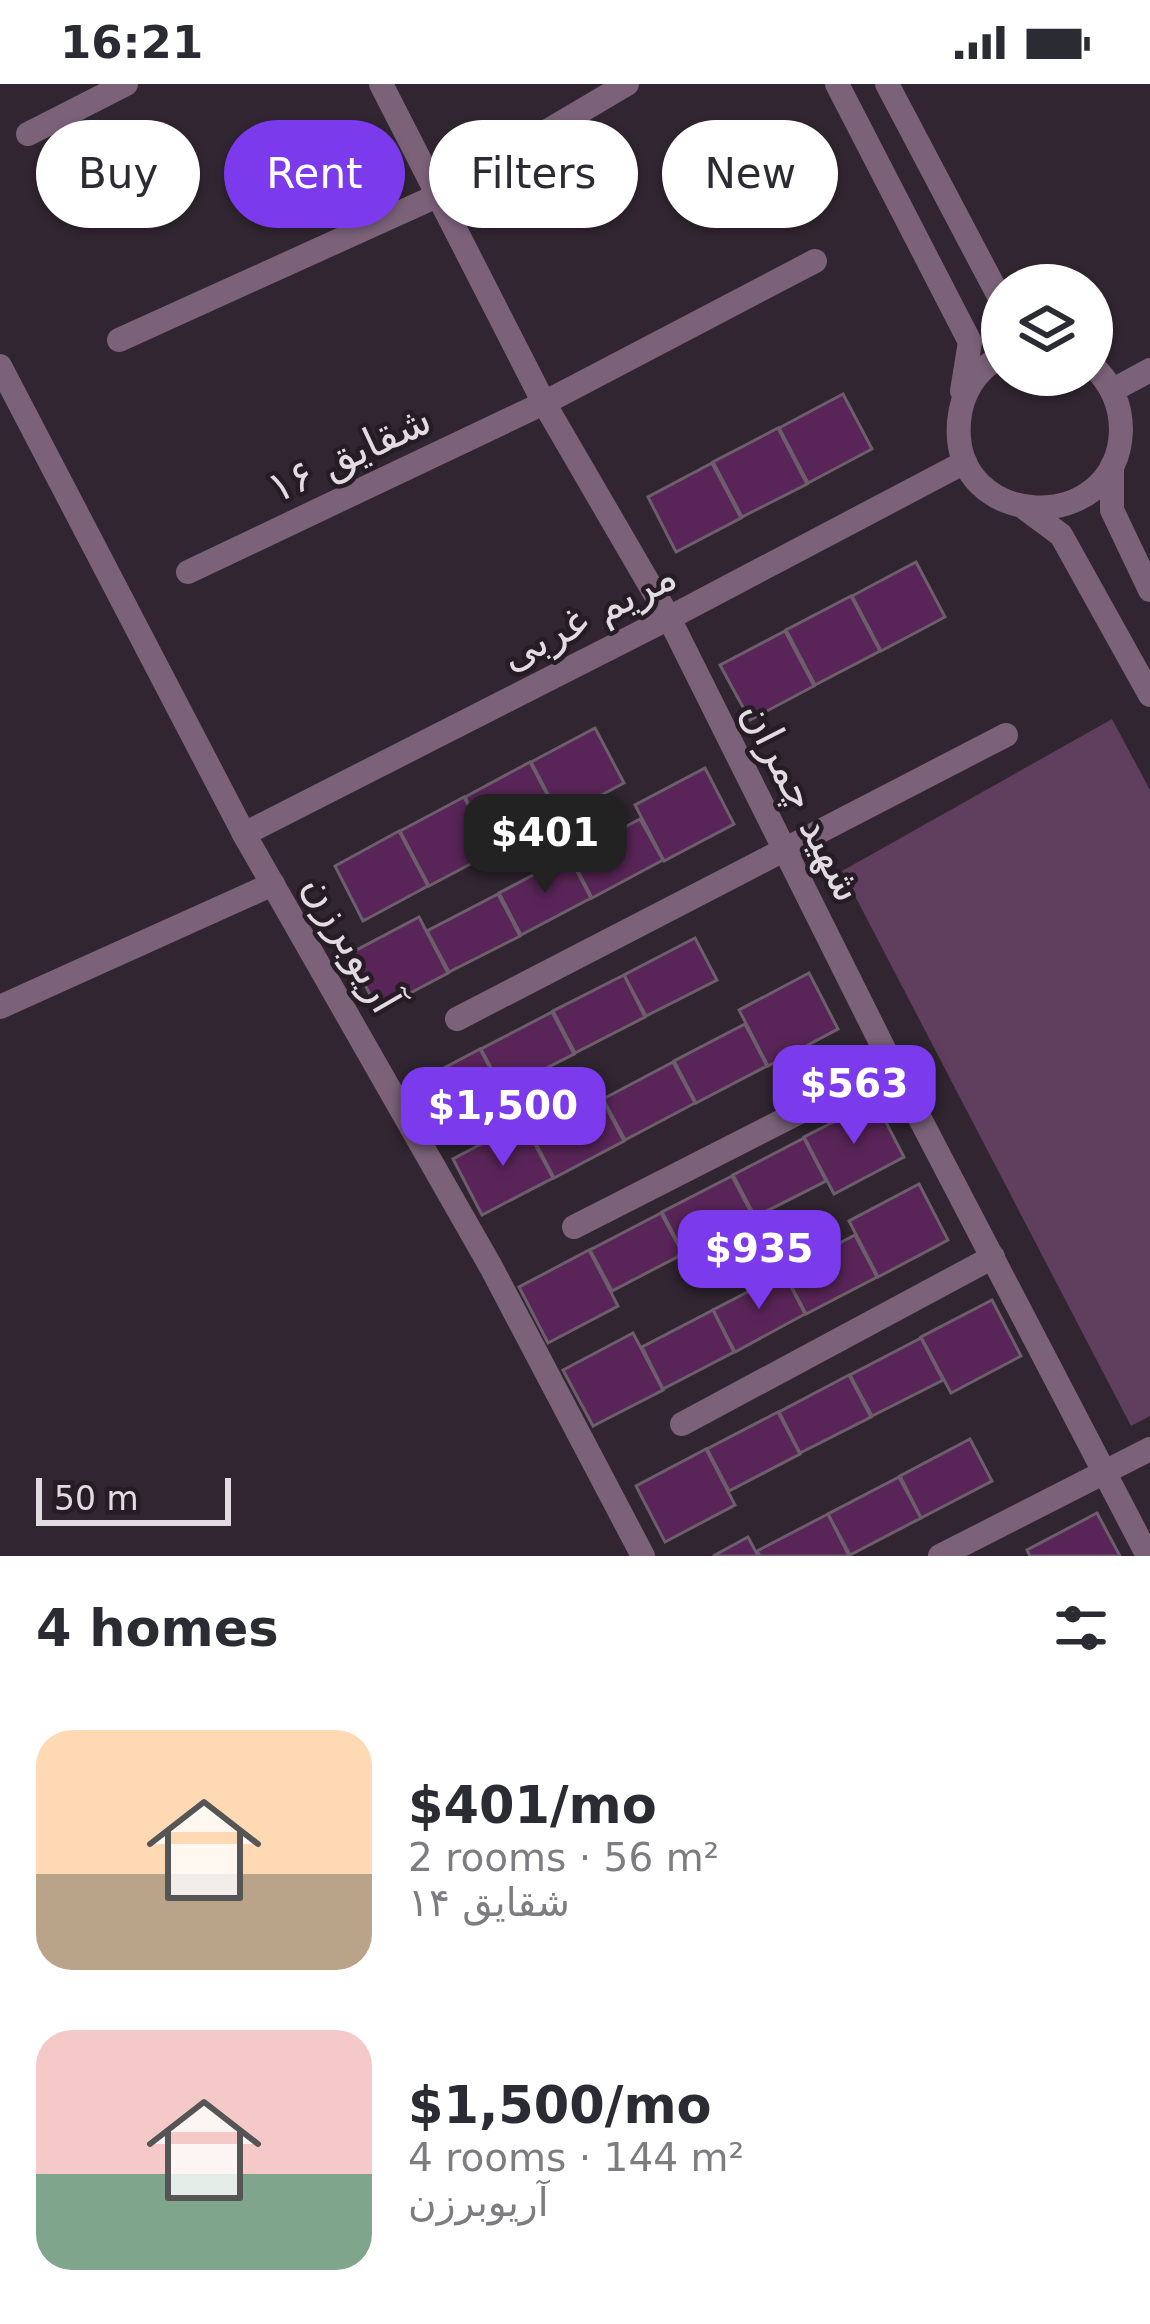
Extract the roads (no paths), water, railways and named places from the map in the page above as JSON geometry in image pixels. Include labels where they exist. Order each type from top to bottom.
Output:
[{"type":"street","points":[[28,134],[126,84]]},
{"type":"street","name":"شهید چمران","points":[[381,84],[429,176]]},
{"type":"street","points":[[566,120],[627,84]]},
{"type":"street","points":[[837,84],[970,342],[958,435],[965,462],[991,493],[1025,508],[1060,535],[1150,695]]},
{"type":"street","points":[[886,84],[982,264]]},
{"type":"street","points":[[119,340],[429,200]]},
{"type":"street","name":"شهید چمران","points":[[456,228],[544,403],[669,618],[892,1065],[1148,1556]]},
{"type":"street","name":"شقایق ۱۶","points":[[188,572],[544,403],[814,261]]},
{"type":"street","name":"آریوبرزن","points":[[0,366],[244,834],[491,1267],[644,1556]]},
{"type":"street","points":[[1150,370],[1113,389],[1121,416],[1120,442],[1112,466],[1112,510],[1150,590]]},
{"type":"street","points":[[960,407],[972,381],[981,374]]},
{"type":"street","name":"مریم غربی","points":[[244,834],[965,462]]},
{"type":"street","points":[[1025,508],[1051,509],[1076,501],[1096,487],[1112,466]]},
{"type":"street","points":[[457,1019],[1006,735]]},
{"type":"street","points":[[0,1007],[273,884]]},
{"type":"street","points":[[574,1227],[892,1065]]},
{"type":"street","points":[[682,1424],[993,1257]]},
{"type":"street","points":[[940,1556],[1150,1449]]}]
